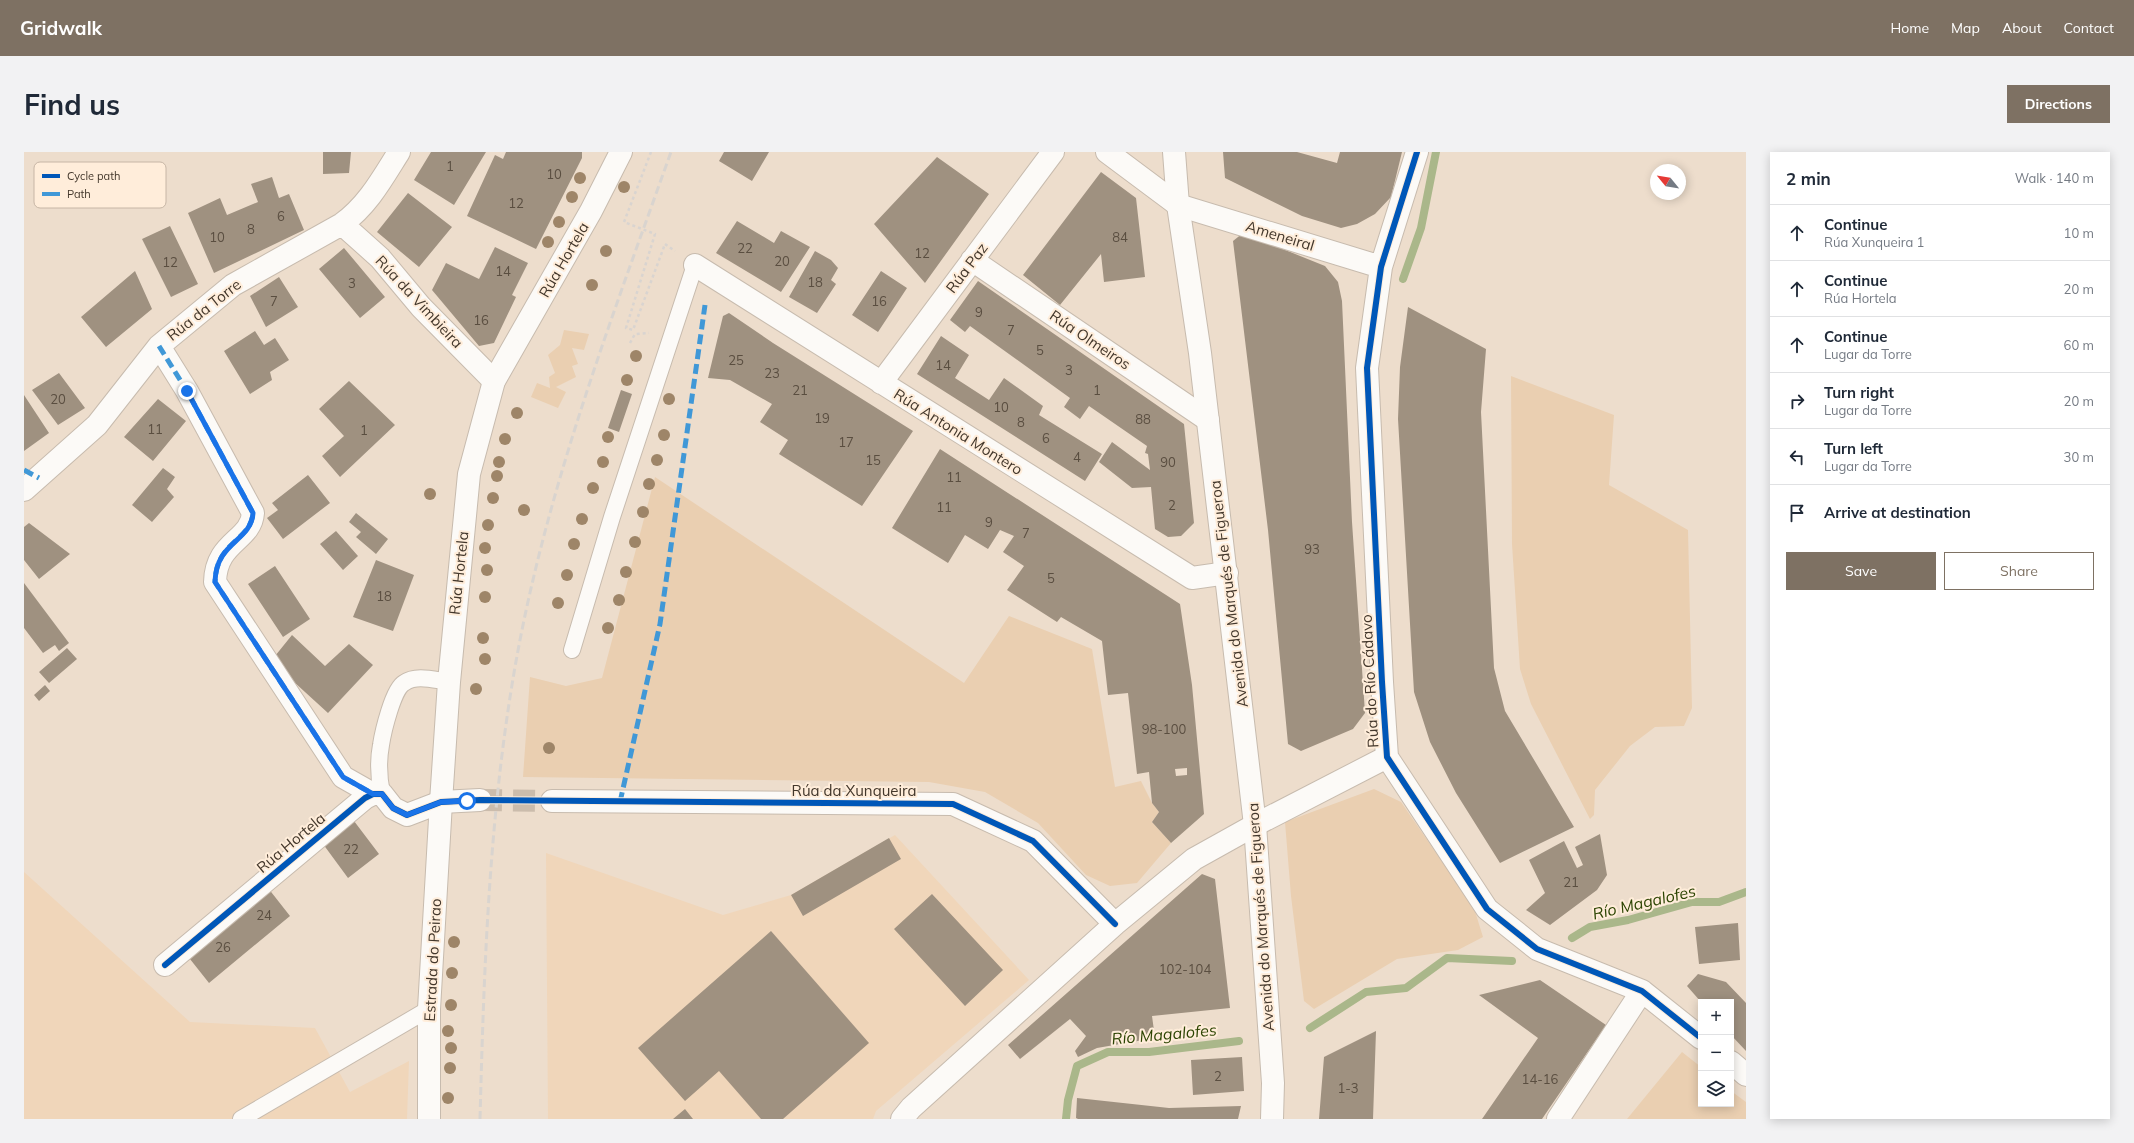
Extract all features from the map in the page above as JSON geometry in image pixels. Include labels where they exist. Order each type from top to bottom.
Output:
[{"type":"street","name":"Rúa da Torre","points":[[29,480],[97,425],[159,346],[233,285],[342,224],[355,215],[370,198],[400,152]]},
{"type":"street","name":"Rúa Hortela","points":[[441,802],[449,682],[469,474],[494,381],[591,211],[621,152]]},
{"type":"street","name":"Rúa Paz","points":[[881,383],[1053,152]]},
{"type":"street","name":"Ameneiral","points":[[1107,152],[1178,205],[1381,267]]},
{"type":"street","name":"Avenida do Marqués de Figueroa","points":[[1174,152],[1178,205],[1208,420],[1227,573],[1255,825],[1273,1083],[1272,1119]]},
{"type":"street","name":"Rúa do Río Cádavo","points":[[1417,152],[1381,267],[1367,368],[1382,682],[1388,757],[1487,909],[1537,949],[1642,991],[1698,1036]]},
{"type":"street","name":"Rúa da Vimbieira","points":[[342,224],[380,258],[421,307],[494,381]]},
{"type":"street","name":"Rúa Olmeiros","points":[[972,260],[1208,420]]},
{"type":"street","name":"Rúa Antonia Montero","points":[[695,265],[1192,578],[1227,573]]},
{"type":"street","points":[[159,346],[187,391],[253,513],[250,526],[222,553],[216,568],[215,582],[343,777],[377,794],[393,808],[407,815],[441,802],[480,800]]},
{"type":"street","points":[[902,1119],[910,1108],[1114,924],[1194,859],[1255,825],[1388,757]]},
{"type":"street","name":"Rúa Hortela","points":[[165,965],[365,798],[377,794]]},
{"type":"street","name":"Rúa da Xunqueira","points":[[552,801],[953,804],[1033,841],[1114,924]]},
{"type":"street","name":"Estrada do Peirao","points":[[429,1119],[429,1009],[441,802]]},
{"type":"street","points":[[1558,1119],[1642,991]]},
{"type":"street","points":[[1734,1065],[1746,1076]]},
{"type":"lane","points":[[572,650],[612,517],[695,265]]},
{"type":"lane","points":[[377,794],[380,746],[395,694],[402,683],[414,678],[449,682]]},
{"type":"lane","points":[[241,1119],[429,1009]]},
{"type":"path","points":[[651,152],[624,222],[655,234],[626,328],[633,330],[665,244]]},
{"type":"shaded area","points":[[564,330],[589,334],[584,350],[572,348],[578,364],[572,366],[576,377],[556,387],[566,392],[558,408],[531,397],[537,383],[550,388],[549,377],[555,373],[548,355],[560,345]]},
{"type":"shaded area","points":[[1511,376],[1614,415],[1609,485],[1688,530],[1692,708],[1684,726],[1655,727],[1630,746],[1595,790],[1594,815],[1590,819],[1531,704],[1520,669],[1512,544]]},
{"type":"shaded area","points":[[655,477],[964,683],[1009,616],[1092,649],[1115,787],[1141,781],[1152,803],[1159,812],[1152,822],[1171,843],[1137,883],[1110,886],[1086,875],[1038,823],[985,792],[929,782],[523,777],[530,677],[566,686],[602,678]]},
{"type":"shaded area","points":[[1374,789],[1401,802],[1474,908],[1483,937],[1458,950],[1397,959],[1314,1009],[1304,1001],[1291,896],[1285,822]]},
{"type":"shaded area","points":[[895,835],[1029,980],[876,1111],[873,1119],[548,1119],[546,853],[723,915],[791,895]]},
{"type":"shaded area","points":[[24,872],[190,1022],[315,1028],[350,1092],[409,1061],[407,1119],[24,1119]]},
{"type":"shaded area","points":[[1682,1052],[1698,1065],[1698,1107],[1734,1107],[1734,1093],[1746,1102],[1746,1119],[1627,1119]]},
{"type":"building","points":[[323,152],[351,152],[349,173],[323,174]]},
{"type":"building","points":[[431,152],[486,152],[454,205],[414,180]]},
{"type":"building","points":[[506,152],[582,152],[582,158],[536,249],[467,216],[495,155],[503,159]]},
{"type":"building","points":[[724,152],[769,152],[752,181],[719,161]]},
{"type":"building","points":[[1223,152],[1297,152],[1337,163],[1340,152],[1402,152],[1391,197],[1375,214],[1357,224],[1341,228],[1302,216],[1225,178]]},
{"type":"building","points":[[937,157],[989,194],[925,283],[874,224]]},
{"type":"building","points":[[1101,172],[1136,198],[1145,277],[1104,282],[1101,254],[1060,305],[1023,275]]},
{"type":"building","points":[[272,177],[279,198],[289,194],[304,230],[214,273],[188,213],[220,198],[227,215],[258,202],[251,184]]},
{"type":"building","points":[[408,193],[452,227],[419,267],[377,232]]},
{"type":"building","points":[[737,221],[774,243],[781,231],[810,247],[781,292],[716,253]]},
{"type":"building","points":[[170,226],[198,284],[171,297],[142,239]]},
{"type":"building","points":[[1243,233],[1325,266],[1338,282],[1342,301],[1352,522],[1365,713],[1353,729],[1301,751],[1288,744],[1268,530],[1233,241]]},
{"type":"building","points":[[495,247],[528,263],[512,295],[516,297],[494,343],[479,346],[432,290],[446,263],[479,279]]},
{"type":"building","points":[[344,248],[385,297],[360,318],[319,269]]},
{"type":"building","points":[[815,251],[831,260],[838,268],[831,280],[836,284],[817,313],[789,297]]},
{"type":"building","points":[[135,271],[152,309],[106,347],[81,317]]},
{"type":"building","points":[[881,271],[907,288],[878,332],[852,315]]},
{"type":"building","points":[[279,277],[298,307],[266,327],[250,296]]},
{"type":"building","points":[[978,281],[1184,424],[1194,523],[1181,536],[1168,537],[1155,529],[1151,487],[1132,488],[1099,462],[1112,442],[1150,470],[1148,454],[1145,453],[1147,446],[1089,406],[1080,419],[1064,407],[1070,398],[970,326],[965,332],[950,320]]},
{"type":"building","points":[[1408,307],[1486,349],[1481,412],[1494,668],[1505,711],[1574,827],[1500,863],[1456,793],[1430,742],[1414,692],[1398,419],[1400,367]]},
{"type":"building","points":[[729,313],[773,343],[913,431],[862,506],[779,454],[788,440],[760,422],[772,404],[730,380],[708,378],[723,316]]},
{"type":"building","points":[[255,331],[264,345],[275,338],[289,360],[270,372],[272,380],[250,394],[224,351]]},
{"type":"building","points":[[941,336],[969,355],[955,378],[989,400],[1004,378],[1043,406],[1039,415],[1102,454],[1085,481],[917,374]]},
{"type":"building","points":[[59,373],[85,408],[58,425],[32,390]]},
{"type":"building","points":[[349,381],[395,425],[340,477],[322,456],[344,436],[319,409]]},
{"type":"building","points":[[621,390],[632,394],[619,432],[608,428]]},
{"type":"building","points":[[24,395],[49,433],[24,451]]},
{"type":"building","points":[[158,399],[186,421],[153,461],[124,437]]},
{"type":"building","points":[[940,449],[1180,604],[1192,685],[1204,814],[1171,843],[1152,822],[1159,812],[1152,803],[1149,772],[1137,774],[1128,693],[1108,695],[1102,641],[1061,617],[1057,622],[1007,590],[1024,566],[1003,552],[1014,536],[1000,530],[988,549],[965,535],[948,563],[892,528]],"holes":[[[1187,768],[1187,775],[1176,776],[1175,769]]]},
{"type":"building","points":[[163,468],[175,477],[167,489],[174,497],[152,522],[132,505]]},
{"type":"building","points":[[308,475],[330,503],[283,539],[267,518],[278,510],[272,503]]},
{"type":"building","points":[[356,513],[388,539],[376,554],[356,537],[361,532],[349,522]]},
{"type":"building","points":[[29,523],[70,554],[39,579],[24,560],[24,527]]},
{"type":"building","points":[[336,531],[358,556],[343,570],[320,544]]},
{"type":"building","points":[[376,560],[414,575],[393,631],[353,617]]},
{"type":"building","points":[[275,566],[310,619],[283,637],[248,584]]},
{"type":"building","points":[[24,583],[69,643],[59,651],[55,645],[43,653],[24,628]]},
{"type":"building","points":[[292,635],[325,666],[349,644],[373,665],[328,713],[271,661]]},
{"type":"building","points":[[67,648],[77,659],[49,683],[39,672]]},
{"type":"building","points":[[45,685],[50,691],[39,701],[34,695]]},
{"type":"building","points":[[354,821],[379,854],[348,878],[323,844]]},
{"type":"building","points":[[1600,834],[1607,875],[1597,890],[1550,925],[1526,910],[1545,893],[1529,860],[1564,841],[1577,868],[1583,865],[1575,847]]},
{"type":"building","points":[[889,838],[901,859],[803,916],[791,895]]},
{"type":"building","points":[[1202,874],[1215,879],[1230,1008],[1152,1016],[1155,1038],[1097,1048],[1078,1057],[1075,1051],[1086,1036],[1070,1019],[1020,1059],[1008,1045]]},
{"type":"building","points":[[268,888],[290,916],[209,983],[186,954]]},
{"type":"building","points":[[932,894],[1003,970],[965,1006],[894,929]]},
{"type":"building","points":[[1738,923],[1740,960],[1699,964],[1695,927]]},
{"type":"building","points":[[771,931],[869,1043],[783,1119],[761,1119],[719,1071],[685,1101],[638,1048]]},
{"type":"building","points":[[1698,974],[1726,982],[1746,1003],[1746,1051],[1734,1038],[1734,999],[1698,999],[1687,986]]},
{"type":"building","points":[[1540,980],[1606,1025],[1542,1119],[1482,1119],[1538,1038],[1479,995]]},
{"type":"building","points":[[1376,1031],[1373,1119],[1319,1119],[1324,1057]]},
{"type":"building","points":[[1242,1057],[1244,1091],[1193,1095],[1191,1060]]},
{"type":"building","points":[[1077,1098],[1169,1108],[1241,1106],[1238,1119],[1078,1119],[1076,1118]]},
{"type":"building","points":[[685,1109],[693,1119],[673,1119]]},
{"type":"waterway","points":[[1403,279],[1421,228],[1436,152]]},
{"type":"waterway","name":"Río Magalofes","points":[[1572,938],[1590,927],[1628,920],[1692,902],[1719,902],[1746,892]]},
{"type":"waterway","name":"Río Magalofes","points":[[1310,1028],[1366,992],[1406,988],[1447,958],[1512,961]]},
{"type":"waterway","name":"Río Magalofes","points":[[1066,1119],[1068,1100],[1077,1066],[1108,1052],[1149,1052],[1239,1041]]},
{"type":"tunnel","points":[[480,800],[552,801]]},
{"type":"railway","points":[[480,1119],[489,892],[499,779],[515,667],[528,601],[544,535],[582,406],[603,342],[671,152]]},
{"type":"marked path","points":[[620,802],[660,624],[705,305]]},
{"type":"marked path","points":[[159,346],[187,391],[253,513],[251,522],[246,530],[221,558],[217,568],[215,582],[343,777],[373,794]]},
{"type":"marked path","points":[[24,470],[39,478]]},
{"type":"cycle path","points":[[1417,152],[1381,267],[1367,368],[1387,757],[1487,909],[1537,949],[1642,991],[1698,1036]]},
{"type":"cycle path","points":[[165,965],[365,798],[373,794],[382,794],[393,808],[407,815],[441,802],[480,800],[953,804],[1033,841],[1115,924]]},
{"type":"route","points":[[187,391],[253,513],[253,520],[250,526],[222,553],[216,568],[215,582],[343,777],[373,794],[382,794],[393,808],[407,815],[419,812],[441,802],[467,801]]}]
